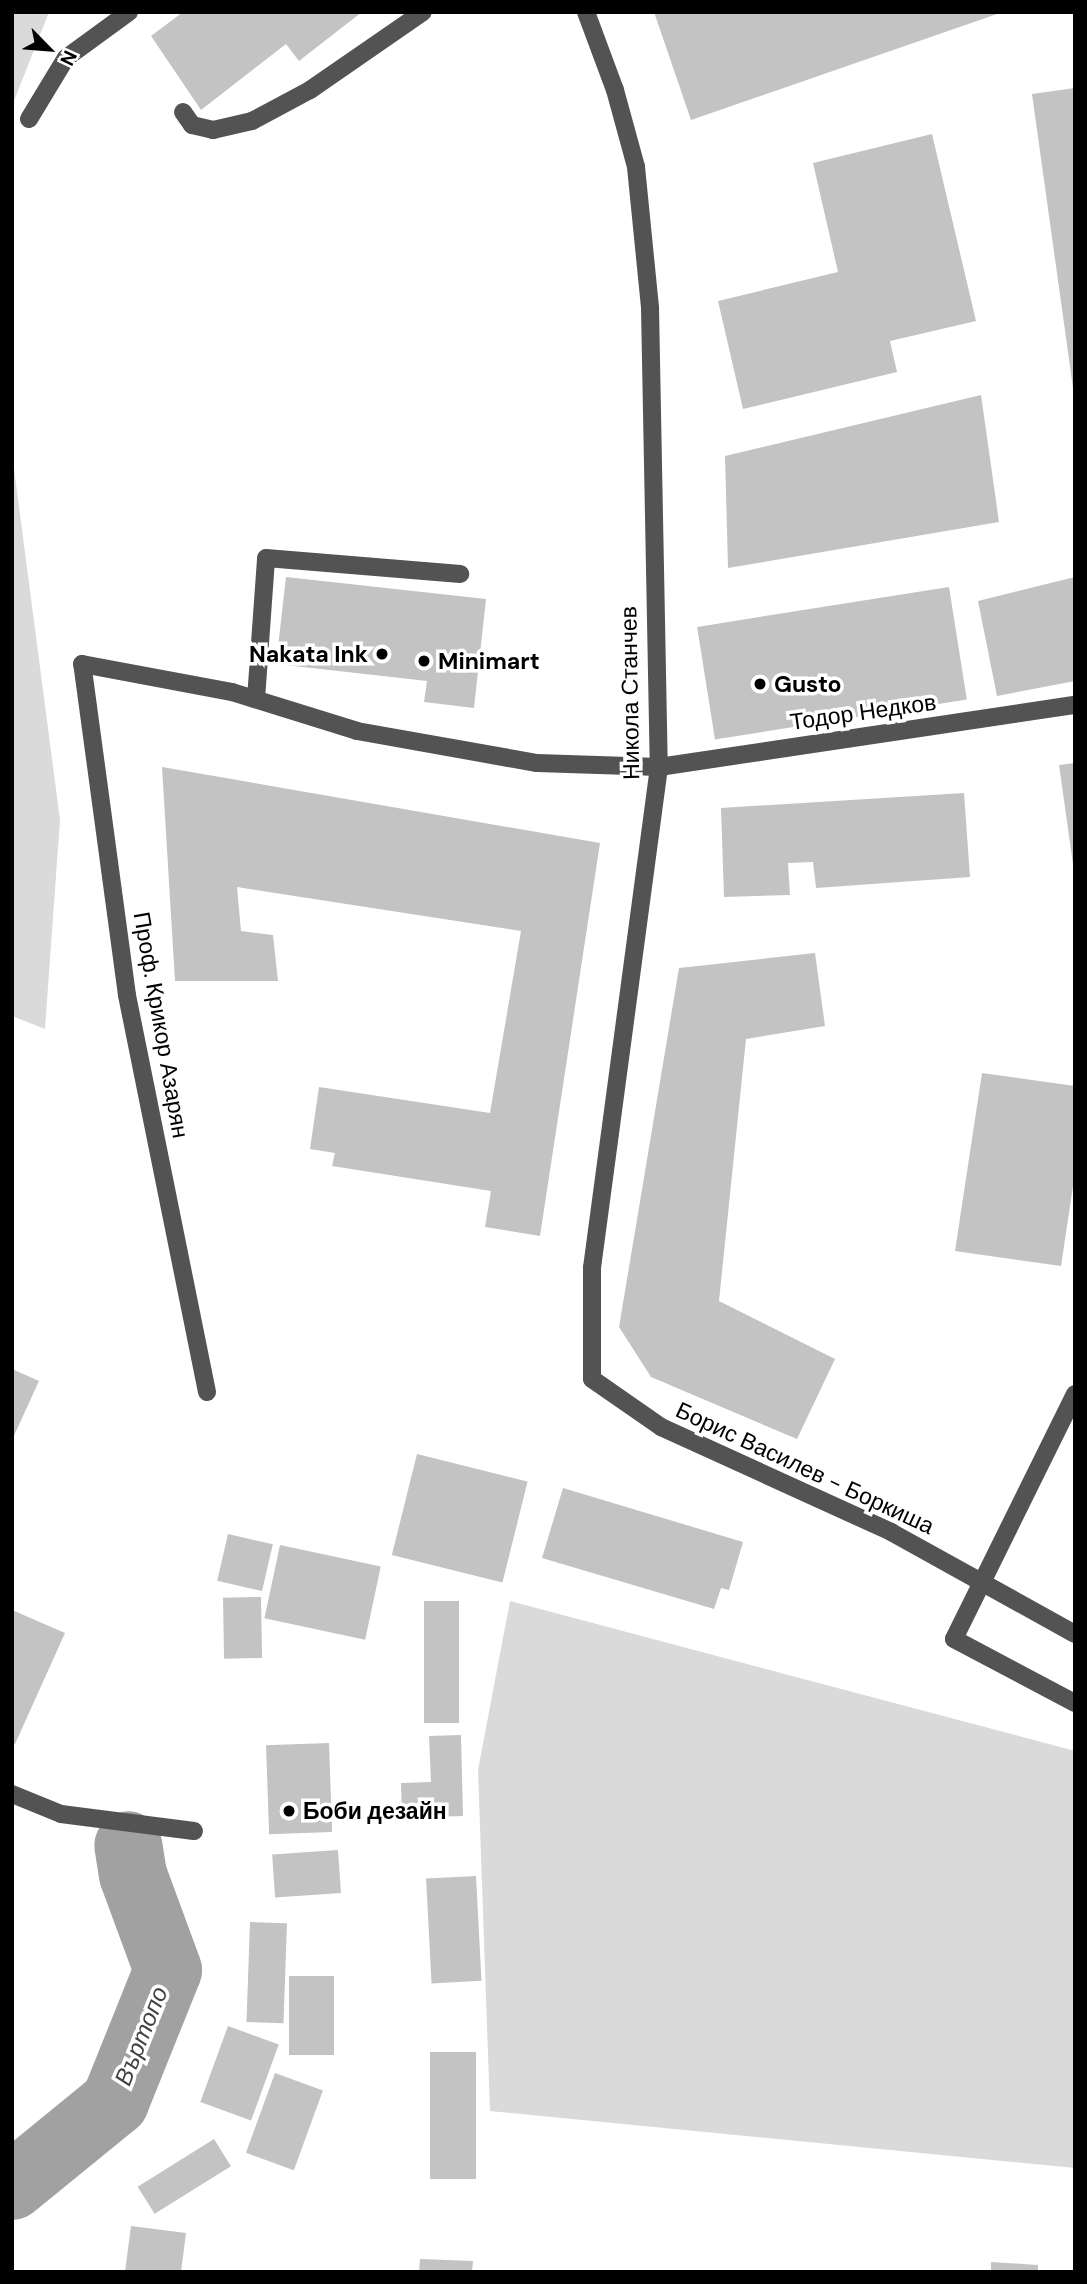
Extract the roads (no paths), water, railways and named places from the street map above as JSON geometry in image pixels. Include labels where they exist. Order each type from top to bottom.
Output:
[{"type":"street","points":[[29,119],[66,58],[129,12]]},
{"type":"street","points":[[183,113],[192,125],[213,130],[252,121],[310,90],[423,12]]},
{"type":"street","name":"Никола Станчев","points":[[586,12],[615,90],[636,167],[650,308],[659,766],[592,1268],[592,1379]]},
{"type":"street","points":[[256,699],[266,558],[460,574]]},
{"type":"street","name":"Тодор Недков","points":[[82,664],[256,699],[357,731],[537,763],[659,766],[1075,705]]},
{"type":"street","name":"Проф. Крикор Азарян","points":[[82,664],[127,995],[207,1392]]},
{"type":"street","name":"Борис Василев - Боркиша","points":[[592,1379],[662,1427],[891,1532],[1075,1634]]},
{"type":"street","points":[[1075,1394],[979,1582],[954,1639],[1075,1703]]},
{"type":"street","points":[[12,1794],[61,1814],[194,1831]]},
{"type":"waterway","name":"Въртопо","points":[[12,2186],[115,2102],[168,1970],[133,1875],[128,1845]]},
{"type":"place","name":"Nakata Ink","points":[[382,654]]},
{"type":"place","name":"Minimart","points":[[424,661]]},
{"type":"place","name":"Gusto","points":[[760,684]]},
{"type":"place","name":"Боби дезайн","points":[[289,1811]]}]
